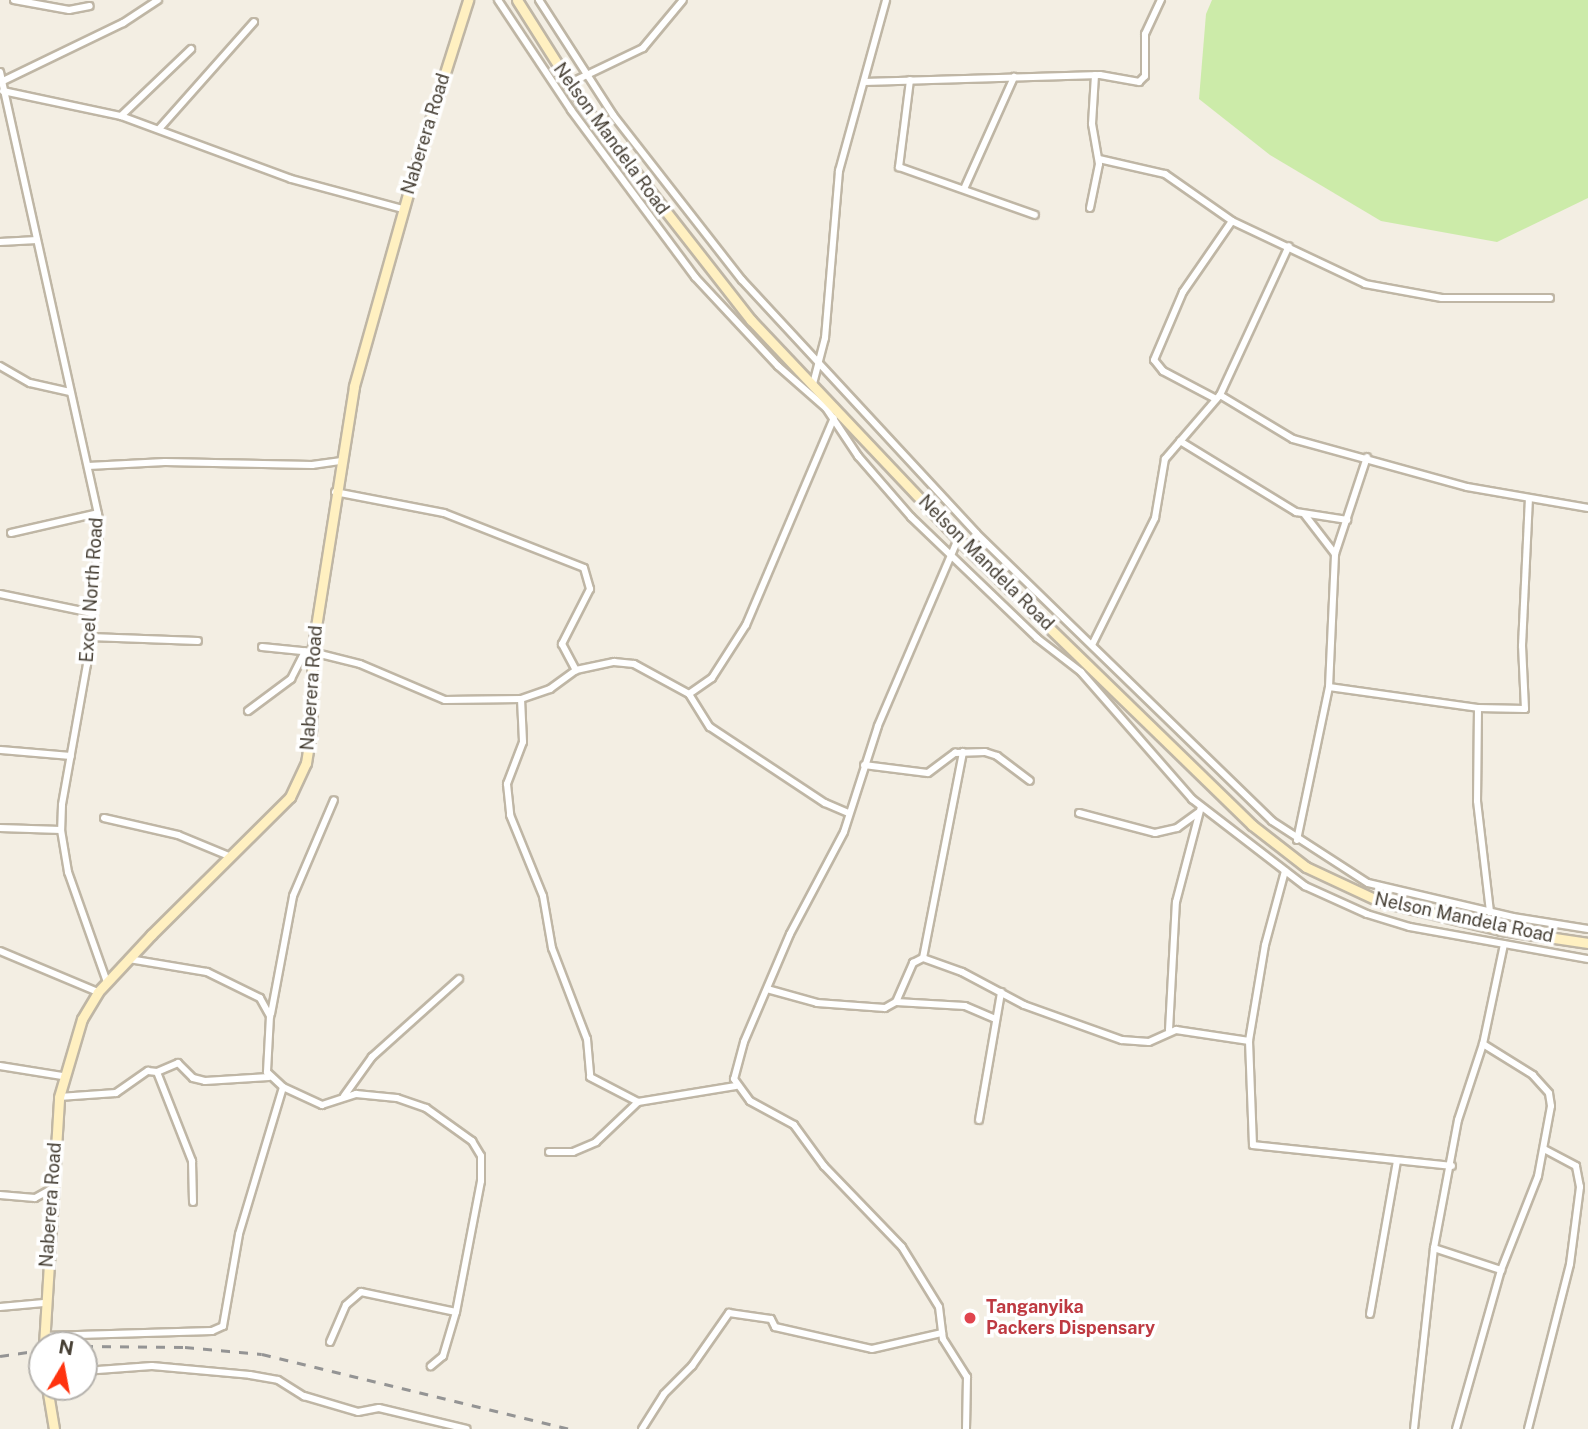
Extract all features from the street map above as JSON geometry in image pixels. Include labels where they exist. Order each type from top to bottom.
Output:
[{"type":"street","points":[[14,0],[69,10],[90,6]]},
{"type":"street","points":[[1,82],[123,23],[158,0]]},
{"type":"street","name":"Naberera Road","points":[[44,1331],[59,1097],[62,1076],[82,1019],[97,992],[299,786],[310,751],[309,651],[357,374],[403,209],[468,0]]},
{"type":"street","points":[[498,0],[610,165],[695,277],[834,418],[893,498],[1037,638],[1081,672],[1122,725],[1200,809],[1325,897],[1374,917],[1588,959]]},
{"type":"street","name":"Nelson Mandela Road","points":[[517,0],[568,84],[723,288],[958,539],[1252,825],[1306,867],[1355,892],[1401,908],[1588,943]]},
{"type":"street","points":[[539,0],[587,78],[718,251],[820,367],[976,533],[1253,803],[1297,840],[1368,883],[1490,912],[1588,929]]},
{"type":"street","points":[[568,84],[587,78],[643,48],[683,0]]},
{"type":"street","points":[[813,384],[820,367],[839,171],[886,0]]},
{"type":"street","points":[[864,82],[1096,75],[1134,83],[1143,80],[1145,34],[1161,0]]},
{"type":"street","points":[[159,129],[254,22]]},
{"type":"street","points":[[121,116],[191,49]]},
{"type":"street","name":"Excel North Road","points":[[0,72],[98,513],[90,637],[61,830],[68,873],[107,982]]},
{"type":"street","points":[[1090,208],[1099,159],[1092,124],[1096,75]]},
{"type":"street","points":[[964,189],[1014,77]]},
{"type":"street","points":[[909,80],[898,165],[906,173],[964,189],[1035,215]]},
{"type":"street","points":[[3,91],[121,116],[291,179],[403,209]]},
{"type":"street","points":[[1099,159],[1165,174],[1232,221],[1289,246],[1338,274],[1394,291],[1471,300],[1550,298]]},
{"type":"street","points":[[1232,221],[1184,292],[1154,360],[1163,371],[1218,397],[1281,435],[1367,457],[1450,483],[1529,500],[1588,508]]},
{"type":"street","points":[[0,242],[37,240]]},
{"type":"street","points":[[1092,645],[1155,518],[1165,459],[1218,397],[1289,246]]},
{"type":"street","points":[[0,366],[30,383],[70,392]]},
{"type":"street","points":[[689,694],[712,678],[747,625],[834,418]]},
{"type":"street","points":[[1180,440],[1305,515],[1335,554]]},
{"type":"street","points":[[1297,840],[1329,687],[1335,554],[1367,457]]},
{"type":"street","points":[[88,466],[165,462],[312,465],[340,461]]},
{"type":"street","points":[[335,492],[444,513],[584,568],[590,589],[562,643],[576,670]]},
{"type":"street","points":[[1329,687],[1521,712],[1526,707],[1522,646],[1529,500]]},
{"type":"street","points":[[11,533],[98,513]]},
{"type":"street","points":[[1305,515],[1347,520]]},
{"type":"street","points":[[958,539],[864,765],[849,813],[767,989],[738,1059],[736,1086],[750,1101],[794,1125],[824,1166],[895,1237],[939,1307],[942,1334],[967,1377],[966,1429]]},
{"type":"street","points":[[0,594],[92,613]]},
{"type":"street","points":[[90,637],[198,641]]},
{"type":"street","points":[[262,647],[309,651],[360,664],[446,700],[521,699],[550,689],[576,670],[623,662],[689,694],[710,727],[825,803],[849,813]]},
{"type":"street","points":[[248,711],[291,679],[309,651]]},
{"type":"street","points":[[521,699],[523,742],[507,787],[513,829],[543,896],[552,948],[587,1039],[588,1074],[613,1092],[638,1102],[736,1086]]},
{"type":"street","points":[[1478,708],[1477,801],[1490,912]]},
{"type":"street","points":[[0,750],[71,756]]},
{"type":"street","points":[[864,765],[928,773],[962,752],[994,754],[1030,781]]},
{"type":"street","points":[[923,958],[962,752]]},
{"type":"street","points":[[270,1077],[270,1016],[293,896],[334,800]]},
{"type":"street","points":[[1079,813],[1163,833],[1200,809]]},
{"type":"street","points":[[1170,1030],[1176,902],[1200,809]]},
{"type":"street","points":[[104,818],[178,835],[229,856]]},
{"type":"street","points":[[0,828],[61,830]]},
{"type":"street","points":[[1285,871],[1265,945],[1250,1041],[1254,1146],[1452,1166]]},
{"type":"street","points":[[1414,1429],[1434,1248],[1463,1101],[1483,1044],[1504,944]]},
{"type":"street","points":[[0,951],[97,992]]},
{"type":"street","points":[[923,958],[1122,1040],[1149,1042],[1170,1030],[1250,1041]]},
{"type":"street","points":[[896,1002],[913,963],[923,958]]},
{"type":"street","points":[[129,960],[211,974],[260,998],[270,1016]]},
{"type":"street","points":[[344,1096],[372,1057],[459,979]]},
{"type":"street","points":[[767,989],[845,1006],[885,1008],[896,1002],[966,1006],[995,1019]]},
{"type":"street","points":[[979,1120],[1001,992]]},
{"type":"street","points":[[1456,1429],[1501,1270],[1532,1195],[1552,1106],[1549,1093],[1524,1068],[1483,1044]]},
{"type":"street","points":[[59,1097],[116,1093],[148,1072],[157,1072],[178,1063],[192,1078],[205,1081],[270,1077],[283,1087],[322,1105],[344,1096],[375,1094],[416,1104],[452,1124],[478,1150],[481,1181],[456,1311],[443,1356],[431,1366]]},
{"type":"street","points":[[0,1066],[62,1076]]},
{"type":"street","points":[[157,1072],[192,1161],[193,1202]]},
{"type":"street","points":[[98,1337],[212,1331],[223,1326],[239,1234],[283,1087]]},
{"type":"street","points":[[549,1152],[573,1152],[596,1142],[638,1102]]},
{"type":"street","points":[[1528,1429],[1572,1257],[1580,1187],[1576,1166],[1544,1149]]},
{"type":"street","points":[[1370,1314],[1397,1161]]},
{"type":"street","points":[[0,1195],[35,1198],[51,1189]]},
{"type":"street","points":[[1434,1248],[1501,1270]]},
{"type":"street","points":[[330,1342],[345,1305],[361,1292],[456,1311]]},
{"type":"street","points":[[0,1307],[44,1303]]},
{"type":"street","points":[[642,1429],[727,1314],[771,1319],[775,1327],[872,1349],[942,1334]]},
{"type":"street","points":[[98,1370],[152,1366],[250,1375],[278,1380],[304,1396],[351,1411],[379,1408],[467,1429]]},
{"type":"street","points":[[49,1401],[54,1429]]},
{"type":"green space","points":[[1212,0],[1588,0],[1588,198],[1497,242],[1381,221],[1270,155],[1199,99],[1206,14]]},
{"type":"railway","points":[[98,1346],[185,1347],[262,1354],[570,1429]]},
{"type":"railway","points":[[0,1356],[28,1352]]},
{"type":"place","name":"Tanganyika Packers Dispensary","points":[[970,1318]]}]
